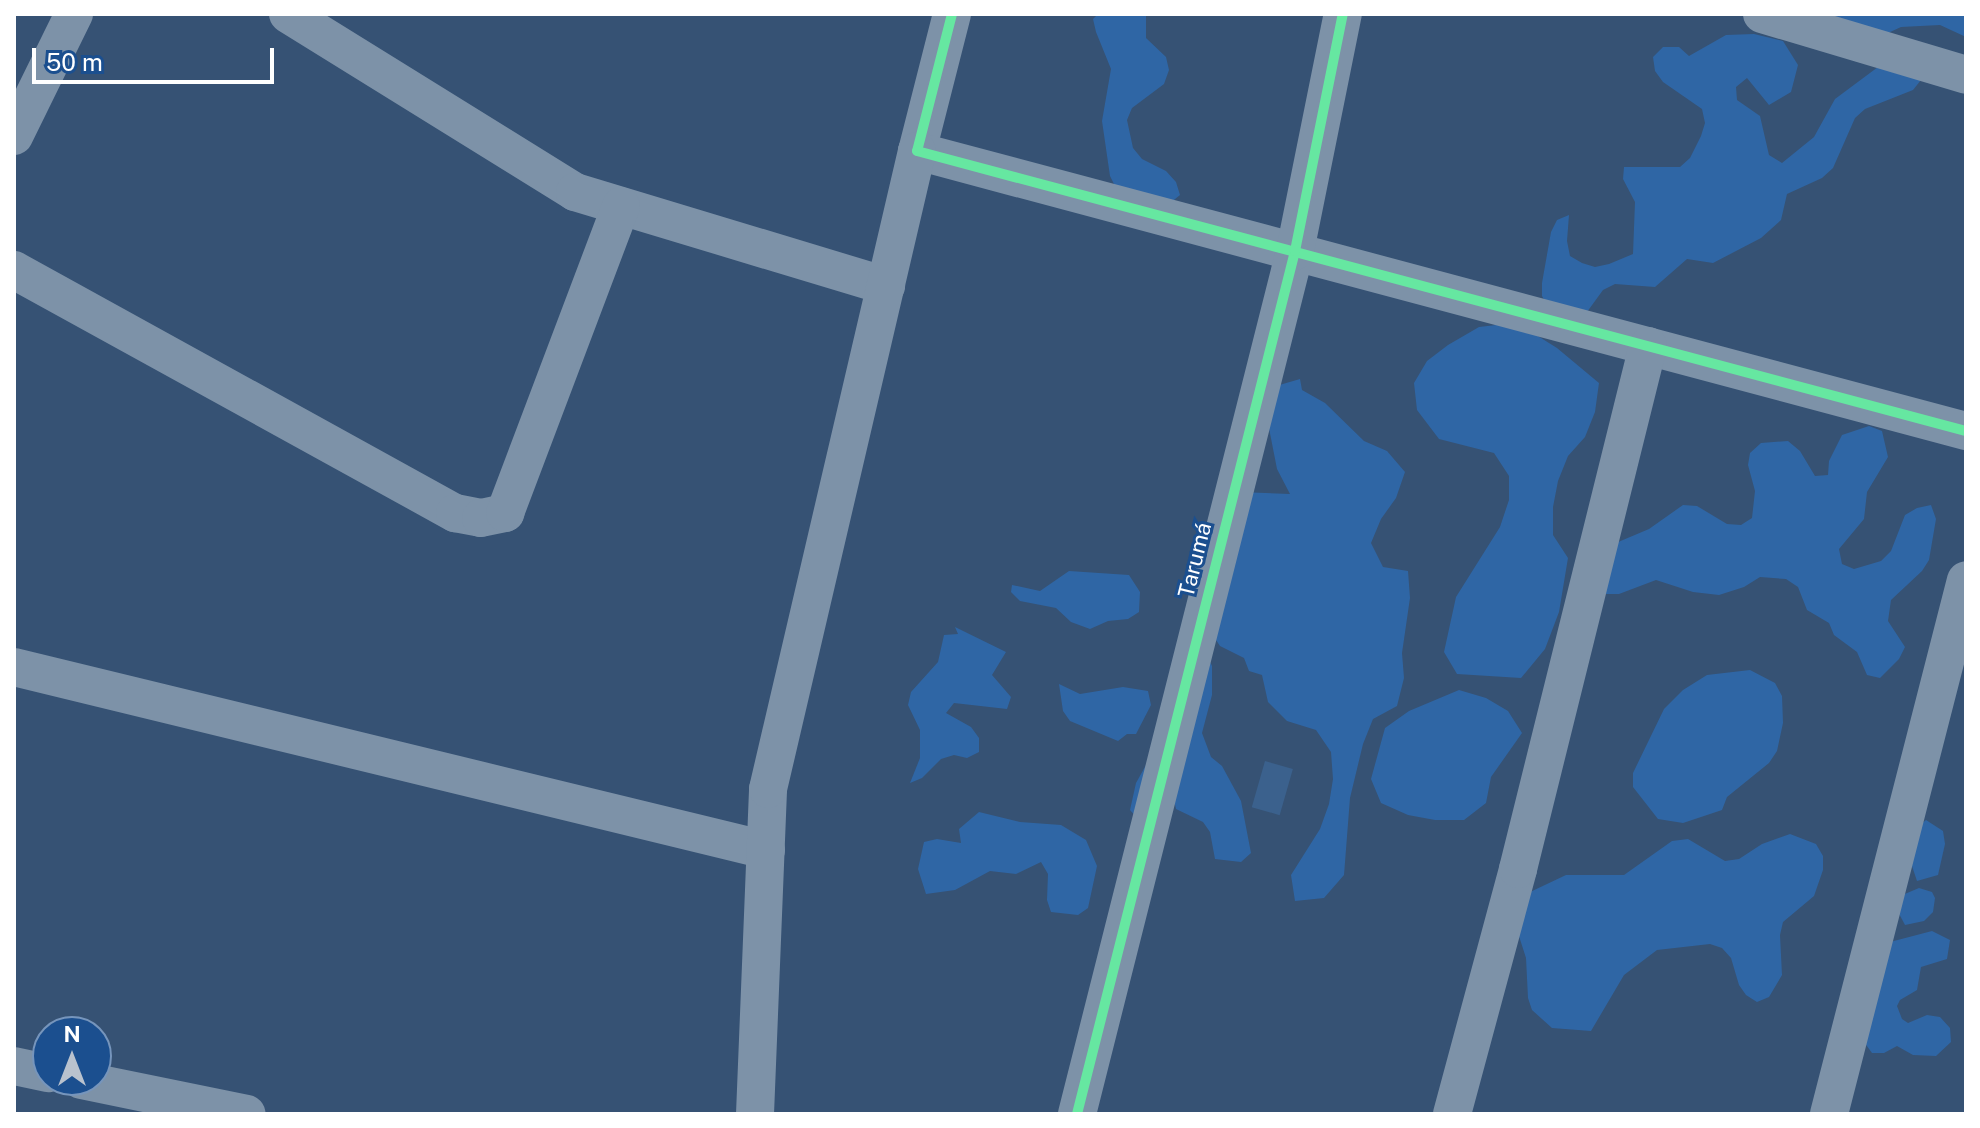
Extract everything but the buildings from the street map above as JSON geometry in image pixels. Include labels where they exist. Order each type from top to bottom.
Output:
[{"type":"street","points":[[14,136],[74,14]]},
{"type":"street","points":[[288,14],[575,192],[886,286]]},
{"type":"street","points":[[755,1114],[768,789],[917,151],[952,14]]},
{"type":"street","name":"Tarumá","points":[[1077,1114],[1295,251],[1343,14]]},
{"type":"street","points":[[1762,14],[1966,75]]},
{"type":"street","points":[[917,151],[1966,431]]},
{"type":"street","points":[[14,270],[455,513],[481,518],[505,513],[621,206]]},
{"type":"street","points":[[1452,1114],[1518,869],[1648,346]]},
{"type":"street","points":[[1829,1114],[1966,580]]},
{"type":"street","points":[[14,667],[766,850]]},
{"type":"street","points":[[112,1086],[247,1114]]},
{"type":"shaded area","points":[[1098,14],[1146,14],[1146,38],[1166,57],[1169,70],[1164,84],[1132,108],[1127,120],[1133,148],[1142,159],[1166,171],[1176,182],[1180,195],[1169,204],[1116,188],[1110,176],[1102,121],[1111,69],[1096,32],[1093,19]]},
{"type":"shaded area","points":[[1829,14],[1966,14],[1966,37],[1940,25],[1901,27],[1877,38]]},
{"type":"shaded area","points":[[1754,34],[1783,41],[1798,65],[1791,92],[1769,105],[1747,78],[1736,87],[1737,100],[1760,116],[1769,155],[1782,163],[1814,137],[1835,99],[1878,67],[1921,80],[1913,90],[1865,109],[1855,118],[1833,168],[1822,178],[1787,194],[1781,220],[1761,238],[1713,263],[1687,259],[1655,287],[1615,284],[1603,290],[1587,312],[1549,308],[1542,296],[1542,283],[1551,232],[1557,220],[1569,215],[1567,241],[1570,256],[1582,263],[1595,267],[1633,254],[1635,202],[1623,179],[1624,167],[1680,167],[1690,158],[1701,136],[1705,123],[1702,109],[1663,82],[1655,71],[1653,57],[1663,47],[1679,47],[1689,56],[1726,35]]},
{"type":"shaded area","points":[[1505,324],[1533,333],[1557,348],[1599,383],[1595,412],[1585,437],[1568,456],[1558,481],[1553,507],[1553,535],[1568,558],[1559,612],[1545,649],[1521,678],[1457,674],[1444,652],[1456,597],[1500,527],[1509,500],[1509,476],[1494,453],[1439,439],[1417,410],[1414,383],[1427,361],[1448,345],[1479,327]]},
{"type":"shaded area","points":[[1300,379],[1302,390],[1325,403],[1364,441],[1387,451],[1405,472],[1396,498],[1381,519],[1371,543],[1383,567],[1408,571],[1410,598],[1402,653],[1404,678],[1397,706],[1373,719],[1363,744],[1350,798],[1344,875],[1324,898],[1295,901],[1291,875],[1320,829],[1329,804],[1333,779],[1331,752],[1316,730],[1287,721],[1268,702],[1262,675],[1249,671],[1244,658],[1220,646],[1202,619],[1239,492],[1290,494],[1277,469],[1266,413],[1276,386]]},
{"type":"shaded area","points":[[1869,426],[1882,431],[1888,457],[1867,492],[1864,519],[1839,549],[1842,564],[1854,569],[1881,561],[1891,551],[1905,515],[1917,508],[1931,505],[1936,519],[1929,560],[1922,571],[1891,600],[1888,621],[1905,647],[1899,659],[1880,678],[1867,675],[1857,652],[1834,635],[1829,623],[1807,610],[1798,587],[1786,579],[1760,577],[1744,587],[1719,595],[1693,592],[1656,580],[1619,594],[1592,594],[1604,548],[1649,529],[1683,505],[1697,506],[1727,524],[1741,525],[1752,518],[1755,491],[1748,465],[1750,453],[1761,443],[1788,441],[1800,451],[1815,476],[1828,475],[1829,461],[1842,435]]},
{"type":"shaded area","points":[[1069,571],[1129,575],[1140,592],[1139,612],[1128,619],[1108,621],[1090,629],[1071,622],[1056,608],[1020,601],[1011,592],[1012,585],[1040,591]]},
{"type":"shaded area","points":[[955,627],[1006,652],[992,675],[1011,697],[1007,709],[954,703],[946,713],[971,727],[979,738],[979,752],[967,758],[954,755],[941,759],[922,778],[910,783],[920,758],[920,730],[908,705],[911,692],[938,662],[944,635],[958,634]]},
{"type":"shaded area","points":[[1207,655],[1212,666],[1212,695],[1202,733],[1211,757],[1222,766],[1241,801],[1251,853],[1241,862],[1215,859],[1210,832],[1203,822],[1176,809],[1173,795],[1139,820],[1130,810],[1136,783]]},
{"type":"shaded area","points":[[1750,670],[1775,683],[1782,696],[1783,723],[1777,751],[1769,763],[1727,797],[1722,810],[1683,823],[1658,819],[1633,787],[1633,773],[1664,709],[1683,690],[1707,675]]},
{"type":"shaded area","points":[[1059,684],[1080,694],[1123,687],[1148,691],[1151,705],[1136,734],[1127,734],[1118,741],[1070,721],[1063,711]]},
{"type":"shaded area","points":[[1459,690],[1486,698],[1508,711],[1522,733],[1491,777],[1486,803],[1464,820],[1435,820],[1408,815],[1381,803],[1371,779],[1385,728],[1409,711]]},
{"type":"shaded area","points":[[1265,761],[1293,769],[1280,815],[1252,807]]},
{"type":"shaded area","points":[[979,812],[1020,822],[1061,825],[1086,840],[1097,866],[1088,908],[1078,915],[1051,912],[1047,900],[1048,874],[1041,862],[1016,874],[990,871],[955,890],[926,894],[918,869],[924,842],[937,839],[961,843],[959,829]]},
{"type":"shaded area","points":[[1926,820],[1943,831],[1945,844],[1938,875],[1917,881],[1911,863],[1921,824]]},
{"type":"shaded area","points":[[1790,834],[1816,844],[1823,856],[1823,870],[1814,896],[1783,922],[1780,935],[1782,975],[1769,997],[1757,1002],[1746,995],[1739,985],[1731,958],[1722,948],[1710,944],[1657,950],[1624,975],[1591,1031],[1552,1028],[1532,1010],[1528,998],[1526,958],[1518,933],[1528,893],[1566,875],[1624,875],[1672,841],[1688,839],[1725,861],[1739,859],[1762,844]]},
{"type":"shaded area","points":[[1919,888],[1932,892],[1935,898],[1933,912],[1924,921],[1905,925],[1896,908],[1900,896]]},
{"type":"shaded area","points":[[1932,931],[1950,940],[1947,959],[1921,967],[1917,990],[1900,1000],[1897,1006],[1902,1019],[1908,1023],[1927,1015],[1940,1017],[1950,1028],[1951,1042],[1936,1056],[1913,1055],[1897,1046],[1884,1053],[1872,1053],[1864,1042],[1890,942]]},
{"type":"cycle path","points":[[952,14],[917,151],[1966,431]]},
{"type":"cycle path","points":[[1077,1114],[1295,251],[1343,14]]}]
